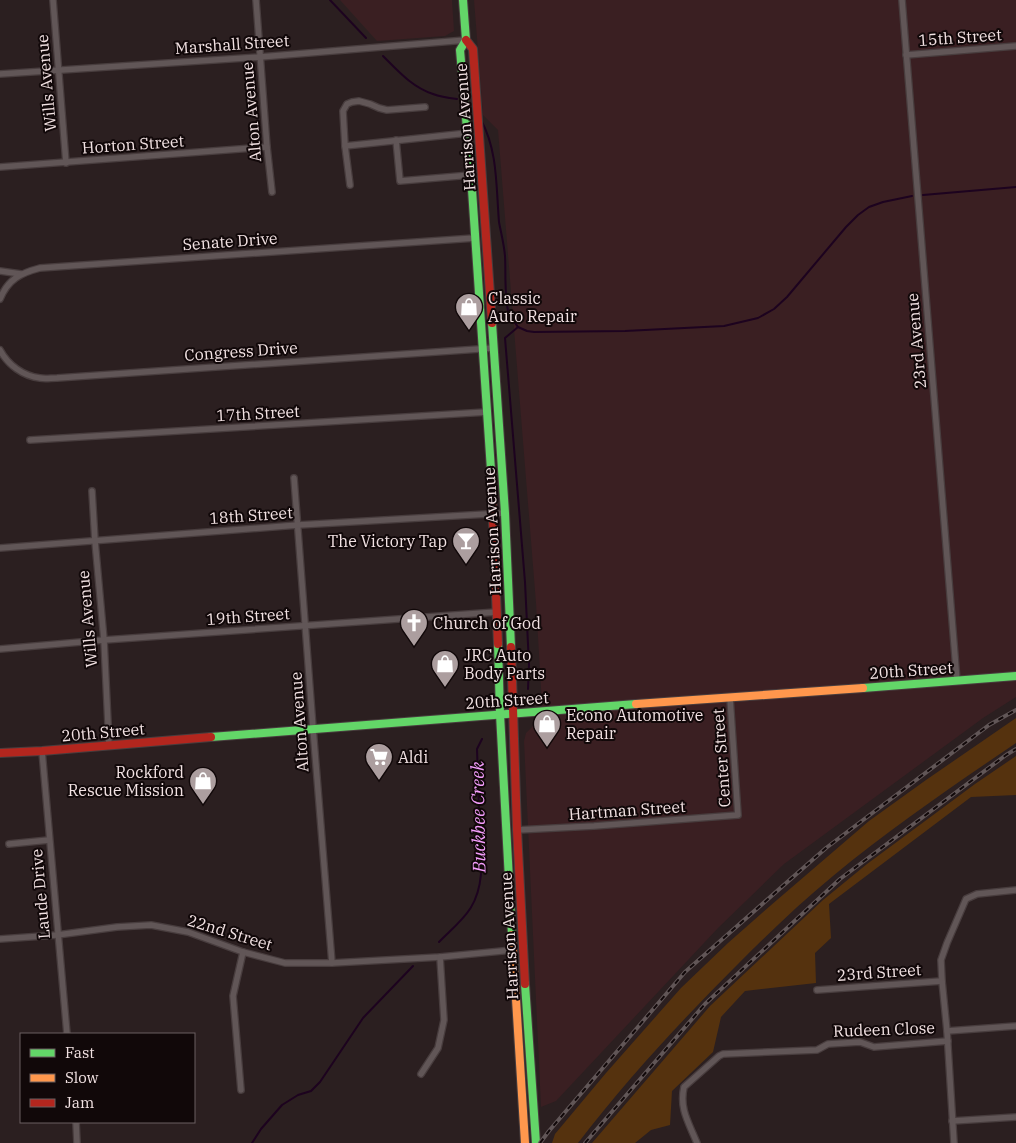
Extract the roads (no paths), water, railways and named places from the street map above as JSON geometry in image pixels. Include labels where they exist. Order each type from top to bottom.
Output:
[{"type":"main road","name":"Harrison Avenue","points":[[463,0],[466,40],[460,50],[476,238],[487,412],[493,513],[500,714],[525,1143]]},
{"type":"main road","name":"Harrison Avenue","points":[[466,40],[473,48],[505,513],[517,830],[536,1143]]},
{"type":"main road","name":"20th Street","points":[[0,753],[1016,676]]},
{"type":"street","name":"Wills Avenue","points":[[53,0],[66,163]]},
{"type":"street","name":"Alton Avenue","points":[[256,0],[272,192]]},
{"type":"street","name":"23rd Avenue","points":[[902,0],[957,681]]},
{"type":"street","name":"Marshall Street","points":[[0,74],[260,57],[466,40]]},
{"type":"street","name":"15th Street","points":[[906,55],[1016,46]]},
{"type":"street","points":[[350,185],[343,111],[347,104],[359,101],[387,110],[425,107]]},
{"type":"street","points":[[345,146],[468,133]]},
{"type":"street","points":[[396,140],[400,181],[471,175]]},
{"type":"street","name":"Horton Street","points":[[0,167],[268,147]]},
{"type":"street","name":"Senate Drive","points":[[0,299],[2,292],[12,279],[25,272],[40,268],[476,238]]},
{"type":"street","points":[[0,272],[21,274]]},
{"type":"street","name":"Congress Drive","points":[[0,350],[10,364],[22,372],[39,378],[57,378],[494,348]]},
{"type":"street","name":"17th Street","points":[[30,440],[487,412]]},
{"type":"street","name":"Alton Avenue","points":[[294,478],[332,963]]},
{"type":"street","name":"Wills Avenue","points":[[92,491],[94,541],[104,640],[109,745]]},
{"type":"street","name":"18th Street","points":[[0,548],[298,525],[505,513]]},
{"type":"street","name":"19th Street","points":[[0,649],[497,612]]},
{"type":"street","name":"Center Street","points":[[730,698],[738,815]]},
{"type":"street","name":"Laude Drive","points":[[42,751],[67,1033]]},
{"type":"street","name":"Hartman Street","points":[[517,830],[738,815]]},
{"type":"street","points":[[9,844],[49,840]]},
{"type":"street","points":[[954,1143],[941,960],[966,899],[977,894],[1016,890]]},
{"type":"street","name":"22nd Street","points":[[0,939],[151,925],[188,932],[243,952],[285,962],[332,963],[440,957],[513,950]]},
{"type":"street","points":[[240,1090],[233,996],[243,952]]},
{"type":"street","points":[[421,1074],[438,1048],[444,1020],[440,957]]},
{"type":"street","name":"23rd Street","points":[[817,990],[942,981]]},
{"type":"street","points":[[947,1031],[1016,1026]]},
{"type":"street","name":"Rudeen Close","points":[[697,1143],[684,1114],[683,1089],[721,1055],[817,1050],[828,1044],[860,1042],[874,1046],[948,1041]]},
{"type":"street","points":[[952,1121],[1016,1117]]},
{"type":"street","points":[[76,1123],[76,1143]]},
{"type":"waterway","points":[[330,0],[366,38]]},
{"type":"waterway","points":[[383,56],[418,87],[436,95],[457,99]]},
{"type":"waterway","points":[[481,120],[491,144],[495,170],[499,222],[505,256],[507,308],[518,327]]},
{"type":"waterway","points":[[923,195],[1016,187]]},
{"type":"waterway","points":[[518,327],[534,332],[625,331],[724,326],[758,318],[774,309],[787,297],[858,215],[869,207],[883,202],[912,196]]},
{"type":"waterway","points":[[518,327],[505,338],[525,582],[529,665],[528,689]]},
{"type":"waterway","name":"Buckbee Creek","points":[[439,942],[468,913],[479,886],[481,874],[477,749],[482,739]]},
{"type":"waterway","points":[[252,1143],[261,1129],[282,1105],[298,1095],[311,1091],[320,1082],[363,1018],[413,966]]},
{"type":"railway","points":[[540,1143],[685,972],[826,848],[989,725],[1016,710]]},
{"type":"railway","points":[[585,1143],[705,1004],[840,879],[1016,749]]},
{"type":"place","name":"Classic Auto Repair","points":[[469,331]]},
{"type":"place","name":"The Victory Tap","points":[[466,565]]},
{"type":"place","name":"Church of God","points":[[414,647]]},
{"type":"place","name":"JRC Auto Body Parts","points":[[445,688]]},
{"type":"place","name":"Econo Automotive Repair","points":[[547,748]]},
{"type":"place","name":"Aldi","points":[[379,781]]},
{"type":"place","name":"Rockford Rescue Mission","points":[[203,805]]}]
